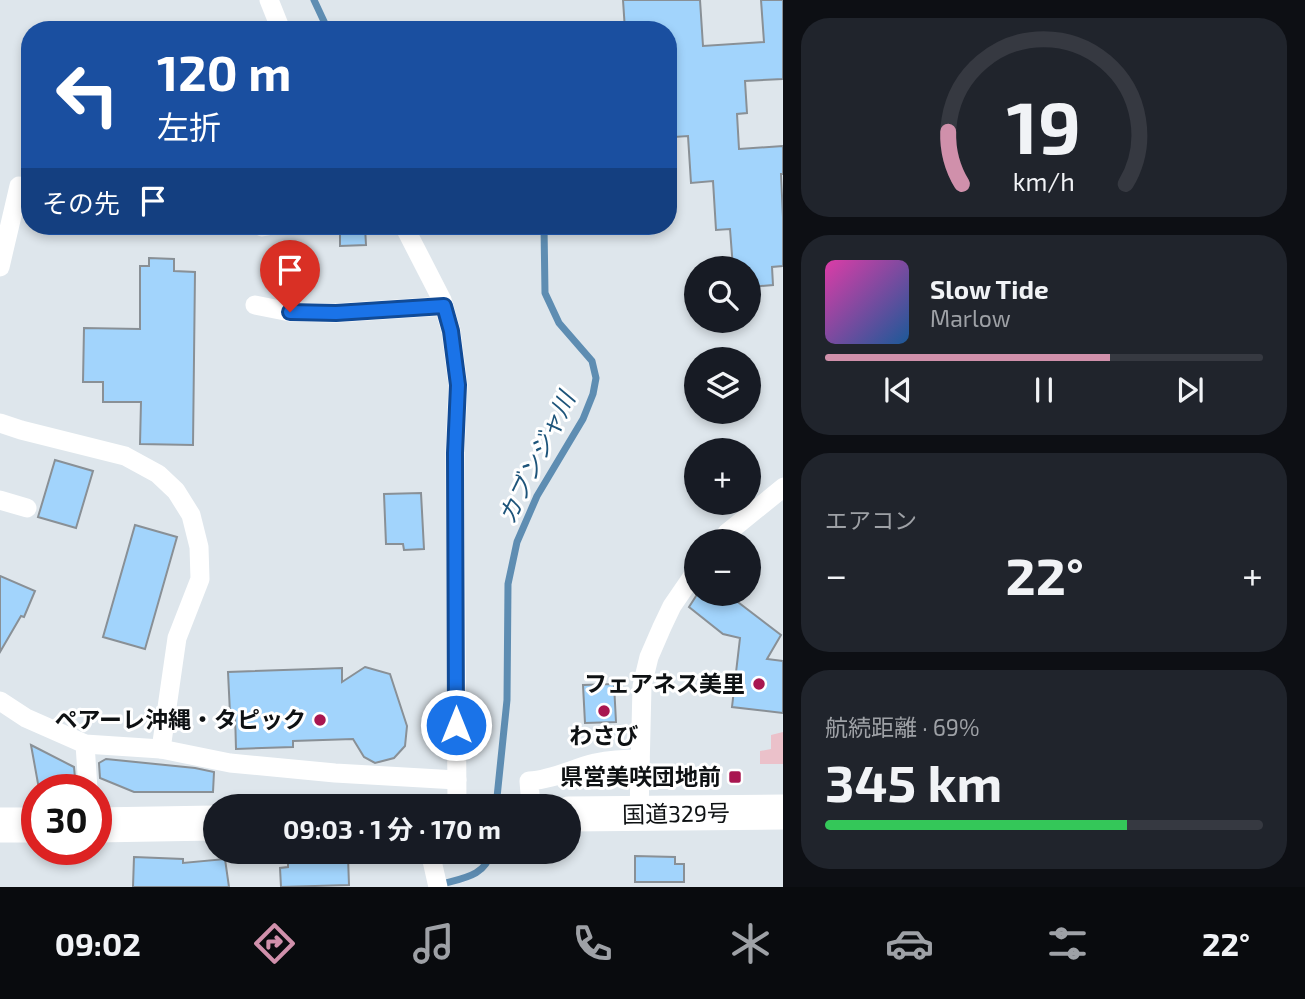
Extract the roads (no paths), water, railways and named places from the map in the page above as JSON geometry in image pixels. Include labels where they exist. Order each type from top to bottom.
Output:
[{"type":"highway","name":"国道329号","points":[[581,814],[783,812]]},
{"type":"highway","points":[[112,825],[203,823]]},
{"type":"highway","points":[[0,825],[21,825]]},
{"type":"street","points":[[269,0],[277,21]]},
{"type":"street","points":[[0,267],[16,185]]},
{"type":"street","points":[[410,235],[444,306],[451,331],[458,385],[455,453],[457,794]]},
{"type":"street","points":[[255,305],[290,312],[336,313],[444,306]]},
{"type":"street","points":[[0,423],[125,456],[158,474],[176,491],[191,515],[199,547],[200,579],[177,638],[161,749]]},
{"type":"street","points":[[732,529],[783,487]]},
{"type":"street","points":[[0,500],[27,508]]},
{"type":"street","points":[[639,814],[642,686],[649,657],[672,606],[684,588]]},
{"type":"street","points":[[0,701],[26,718],[85,744],[161,749],[230,763],[335,773],[457,780]]},
{"type":"street","points":[[85,744],[87,774]]},
{"type":"street","points":[[530,794],[529,781],[554,777],[597,763],[640,759]]},
{"type":"street","points":[[432,864],[438,887]]},
{"type":"waterway","name":"カブンジャ川","points":[[314,0],[324,21]]},
{"type":"waterway","name":"カブンジャ川","points":[[497,794],[507,700],[508,584],[517,542],[537,496],[583,419],[596,378],[592,361],[559,323],[545,293],[544,235]]},
{"type":"waterway","name":"カブンジャ川","points":[[439,885],[478,872],[486,864]]},
{"type":"place","name":"フェアネス美里","points":[[759,684]]},
{"type":"place","name":"わさび","points":[[604,711]]},
{"type":"place","name":"ペアーレ沖縄・タピック","points":[[320,720]]},
{"type":"place","name":"県営美咲団地前","points":[[735,777]]}]
